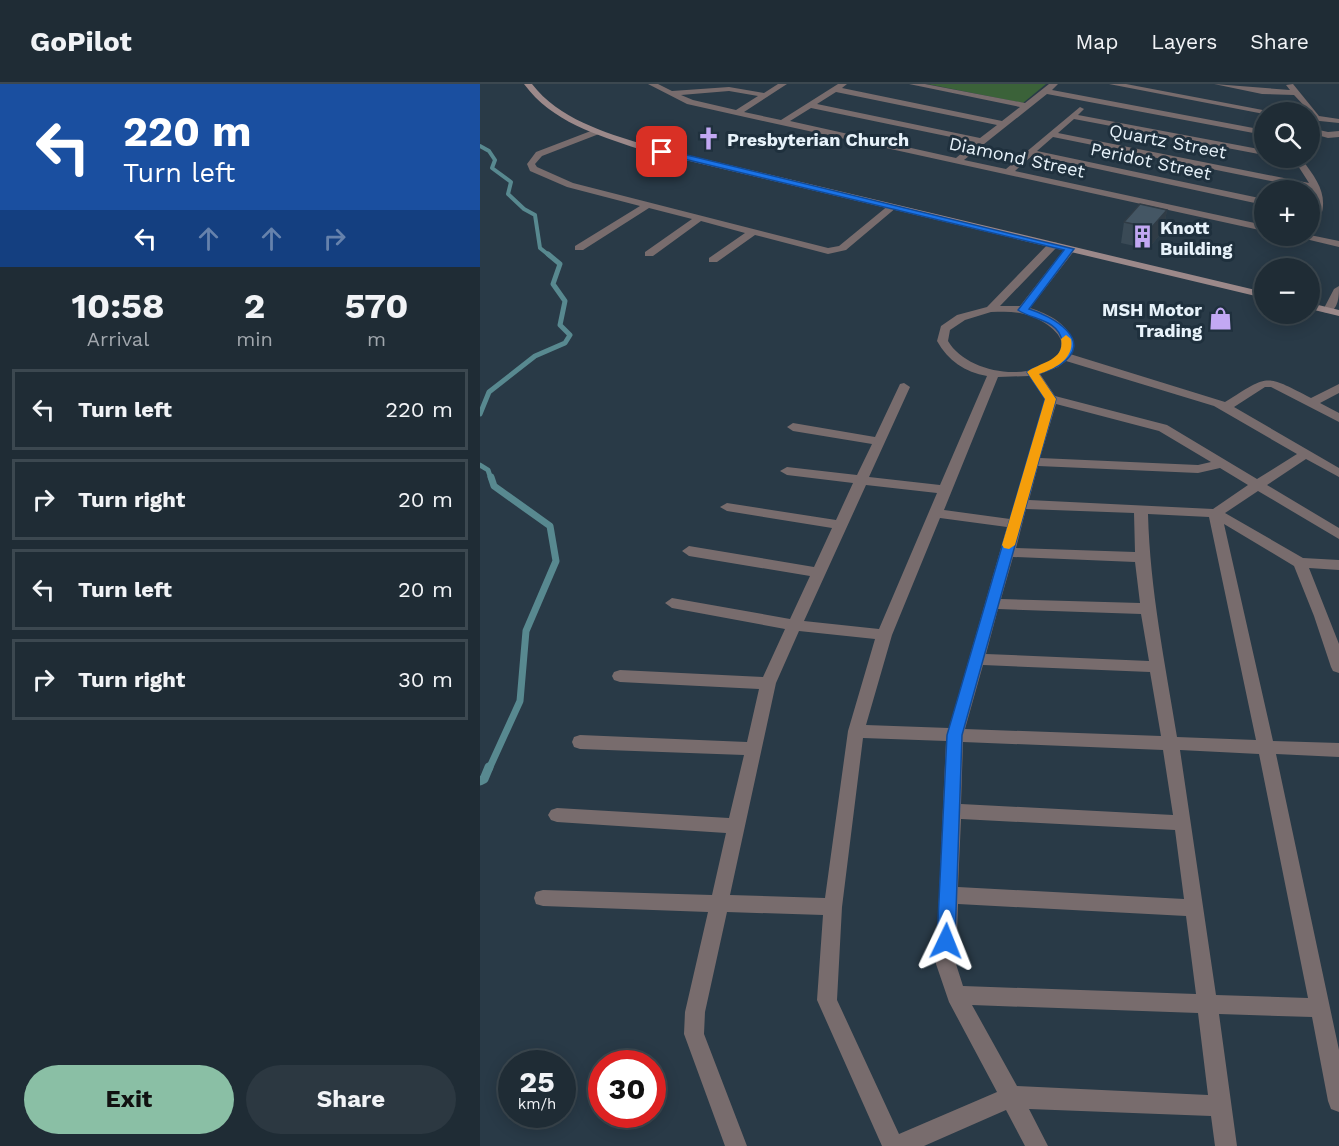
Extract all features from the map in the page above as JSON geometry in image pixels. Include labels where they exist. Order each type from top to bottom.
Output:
[{"type":"main road","points":[[528,84],[536,95],[567,118],[596,132],[642,147],[1254,293]]},
{"type":"street","name":"Diamond Street","points":[[652,84],[690,102],[736,113],[1254,226]]},
{"type":"street","points":[[736,113],[783,84]]},
{"type":"street","points":[[913,84],[1026,106]]},
{"type":"street","points":[[958,160],[1055,84]]},
{"type":"street","points":[[1113,84],[1254,109]]},
{"type":"street","points":[[1218,84],[1270,93],[1296,93]]},
{"type":"street","points":[[1289,84],[1302,102]]},
{"type":"street","points":[[783,122],[839,87],[1004,124]]},
{"type":"street","points":[[671,93],[729,88],[764,95]]},
{"type":"street","points":[[1046,91],[1254,131]]},
{"type":"street","points":[[1009,171],[1091,100]]},
{"type":"street","points":[[810,105],[982,141]]},
{"type":"street","points":[[1072,116],[1254,151]]},
{"type":"street","points":[[1320,119],[1339,121]]},
{"type":"street","points":[[596,132],[538,154],[531,164],[533,168],[537,172],[570,185],[820,250],[836,251],[842,248],[892,207]]},
{"type":"street","points":[[1320,133],[1338,136]]},
{"type":"street","name":"Quartz Street","points":[[1052,134],[1279,180]]},
{"type":"street","name":"Peridot Street","points":[[1031,152],[1254,200]]},
{"type":"street","points":[[579,248],[647,205]]},
{"type":"street","points":[[650,254],[700,218]]},
{"type":"street","points":[[713,260],[753,232]]},
{"type":"street","points":[[1320,239],[1339,244]]},
{"type":"street","points":[[991,309],[1053,245]]},
{"type":"street","points":[[1023,310],[1070,249]]},
{"type":"street","points":[[1334,311],[1339,289]]},
{"type":"street","points":[[991,309],[1023,310],[1044,317],[1058,325],[1066,335],[1068,346],[1063,356],[1045,369],[1013,375],[975,370],[959,363],[948,354],[942,344],[943,334],[948,325],[959,317],[991,309]]},
{"type":"street","points":[[1063,356],[1226,407],[1339,473]]},
{"type":"street","points":[[1032,372],[1051,399],[1163,428],[1339,534]]},
{"type":"street","points":[[994,374],[884,635],[856,731],[833,907],[827,1000],[895,1146],[1011,1097],[1221,1106]]},
{"type":"street","points":[[1226,407],[1262,384],[1273,382],[1339,418]]},
{"type":"street","points":[[736,1146],[694,1034],[695,1012],[768,683],[904,387]]},
{"type":"street","points":[[1311,403],[1339,388]]},
{"type":"street","points":[[1037,1146],[956,995],[945,964],[955,735],[1051,399]]},
{"type":"street","points":[[793,427],[879,441]]},
{"type":"street","points":[[1215,515],[1256,485],[1305,454]]},
{"type":"street","points":[[1033,462],[1197,469],[1221,464]]},
{"type":"street","points":[[787,471],[945,490]]},
{"type":"street","points":[[1020,504],[1208,512],[1300,562],[1339,565]]},
{"type":"street","points":[[727,507],[841,525]]},
{"type":"street","points":[[1141,510],[1142,557],[1148,609],[1183,823],[1209,1004],[1226,1146]]},
{"type":"street","points":[[935,513],[1015,524]]},
{"type":"street","points":[[1215,515],[1266,746],[1339,1101]]},
{"type":"street","points":[[689,551],[819,573]]},
{"type":"street","points":[[1007,552],[1142,557]]},
{"type":"street","points":[[1300,562],[1322,616],[1339,667]]},
{"type":"street","points":[[672,603],[794,625],[884,635]]},
{"type":"street","points":[[992,604],[1148,609]]},
{"type":"street","points":[[1322,616],[1339,616]]},
{"type":"street","points":[[976,659],[1159,667]]},
{"type":"street","points":[[620,676],[768,683]]},
{"type":"street","points":[[856,731],[1339,750]]},
{"type":"street","points":[[580,742],[754,748]]},
{"type":"street","points":[[951,811],[1183,823]]},
{"type":"street","points":[[557,815],[737,826]]},
{"type":"street","points":[[948,895],[1195,908]]},
{"type":"street","points":[[543,898],[833,907]]},
{"type":"street","points":[[956,995],[1320,1008]]},
{"type":"green space","points":[[927,84],[1046,84],[1023,103]]},
{"type":"building","points":[[1140,204],[1167,210],[1151,228],[1124,222]]},
{"type":"waterway","points":[[480,146],[489,151],[495,160],[492,168],[511,182],[508,194],[524,209],[535,215],[540,248],[550,256]]},
{"type":"waterway","points":[[480,414],[489,392],[535,356],[565,343],[570,335],[560,325],[565,301],[553,284],[560,264],[548,254]]},
{"type":"waterway","points":[[480,465],[488,470],[491,479]]},
{"type":"waterway","points":[[489,769],[520,701],[526,631],[556,561],[550,526],[494,486],[491,477]]},
{"type":"waterway","points":[[480,781],[484,779],[489,767]]},
{"type":"slow traffic","points":[[1009,545],[1051,399],[1032,372],[1056,363],[1068,346],[1066,339]]},
{"type":"place","name":"Presbyterian Church","points":[[709,139]]},
{"type":"place","name":"Knott Building","points":[[1142,237]]},
{"type":"place","name":"MSH Motor Trading","points":[[1220,319]]},
{"type":"route","points":[[662,152],[1070,249],[1023,310],[1044,317],[1058,325],[1066,335],[1068,346],[1056,363],[1032,372],[1051,399],[955,735],[946,941]]}]
